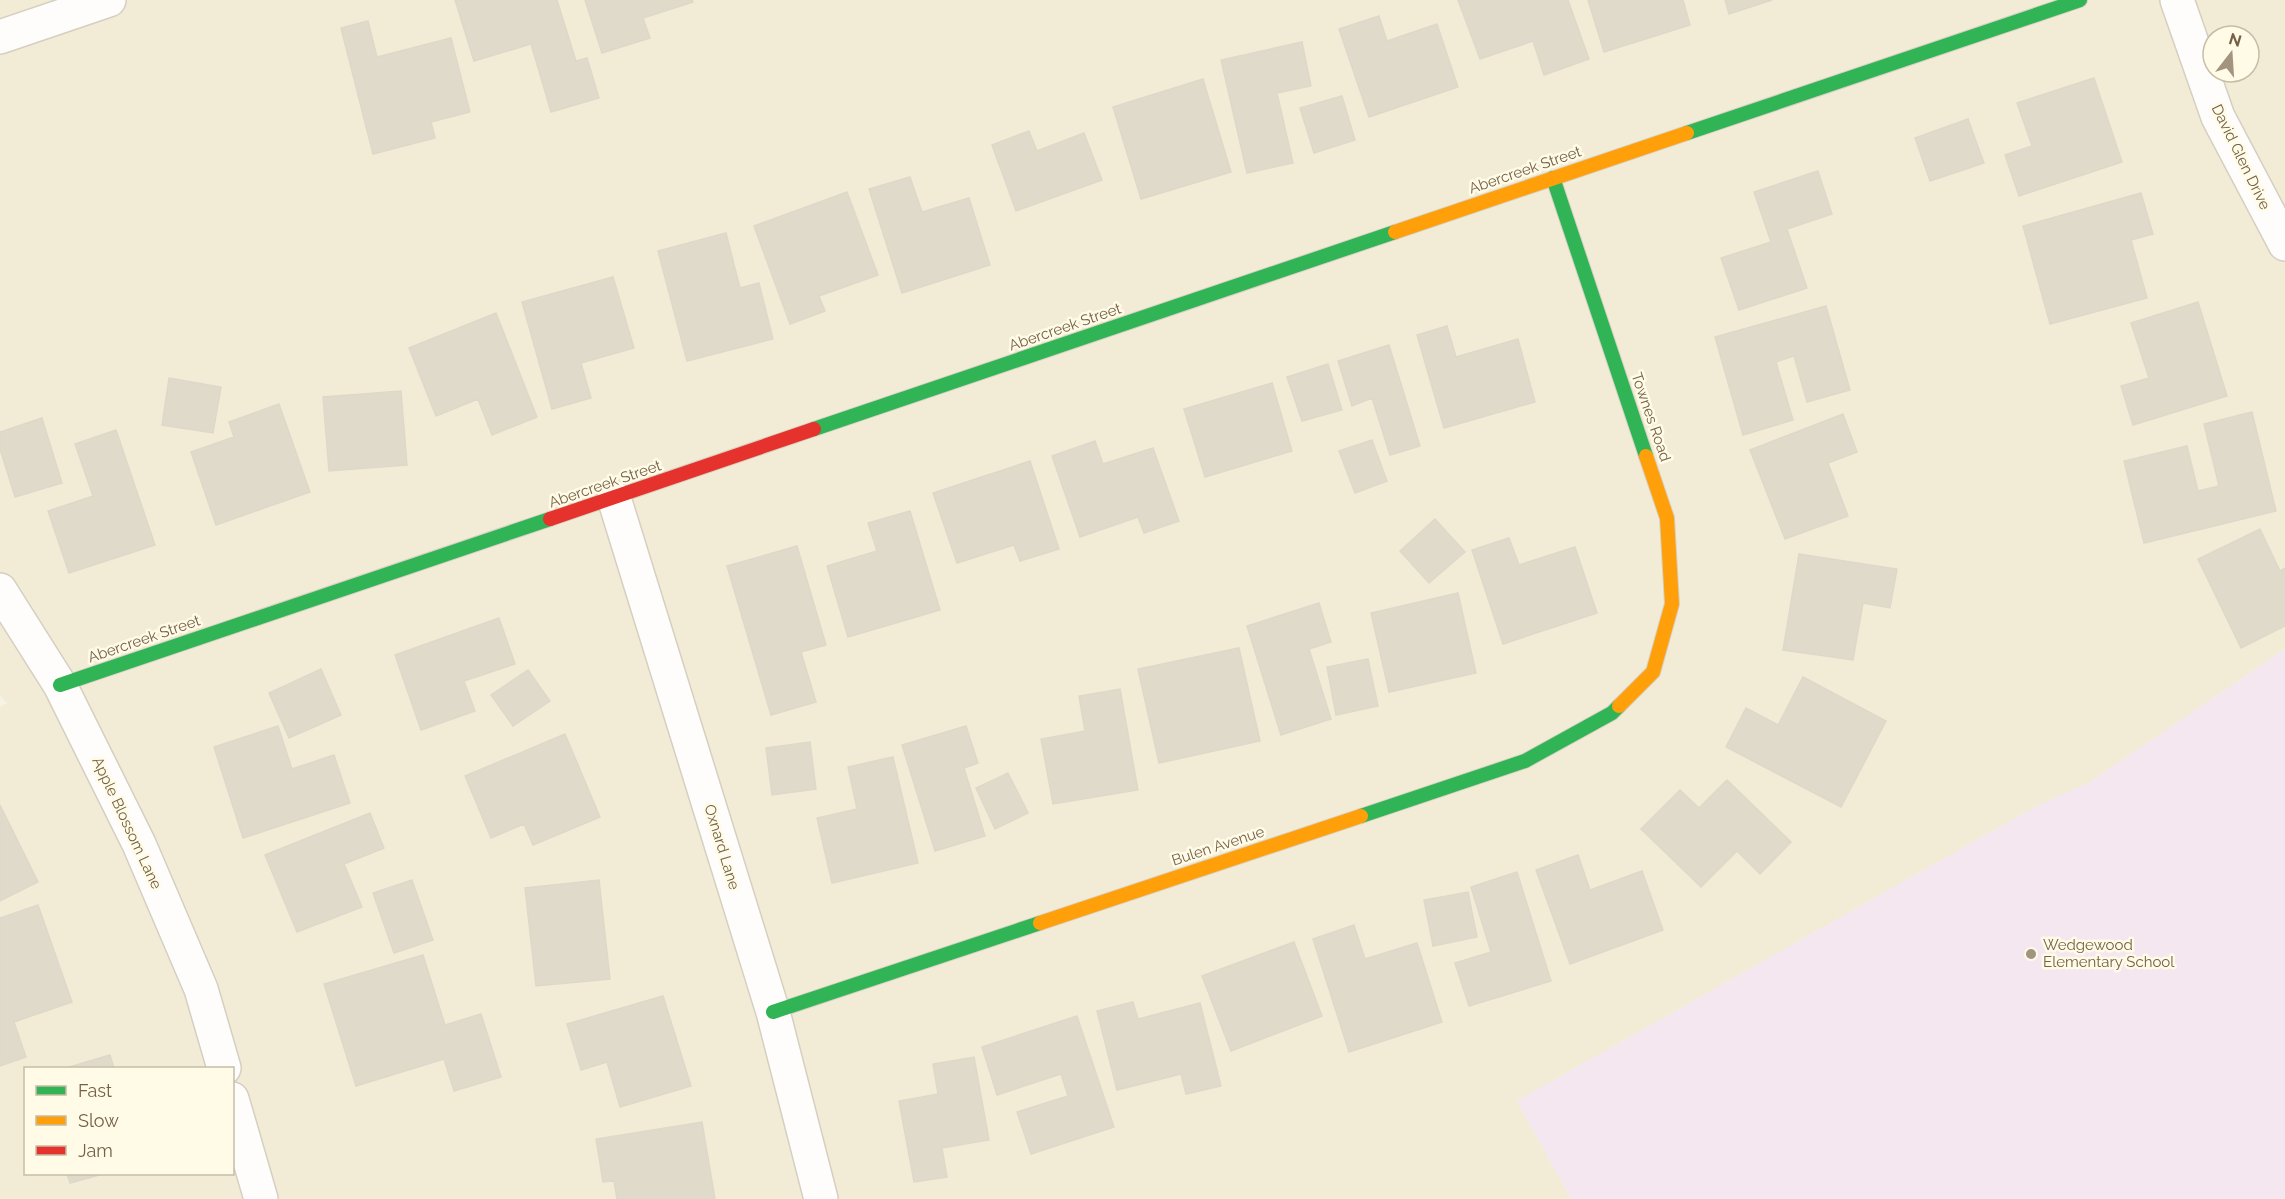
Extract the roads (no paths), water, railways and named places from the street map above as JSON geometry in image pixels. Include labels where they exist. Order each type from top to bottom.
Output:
[{"type":"street","points":[[0,37],[110,0]]},
{"type":"street","name":"Abercreek Street","points":[[60,685],[2080,0]]},
{"type":"street","name":"David Glen Drive","points":[[2177,0],[2218,117],[2285,244]]},
{"type":"street","name":"Townes Road","points":[[1553,178],[1667,518],[1672,604],[1653,672]]},
{"type":"street","name":"Oxnard Lane","points":[[614,498],[773,1012],[821,1199]]},
{"type":"street","name":"Apple Blossom Lane","points":[[0,590],[60,685],[139,844],[201,989],[224,1067]]},
{"type":"street","name":"Bulen Avenue","points":[[773,1012],[1525,761],[1612,713],[1653,672]]},
{"type":"street","points":[[234,1106],[261,1199]]},
{"type":"place","name":"Wedgewood Elementary School","points":[[2031,954]]}]
